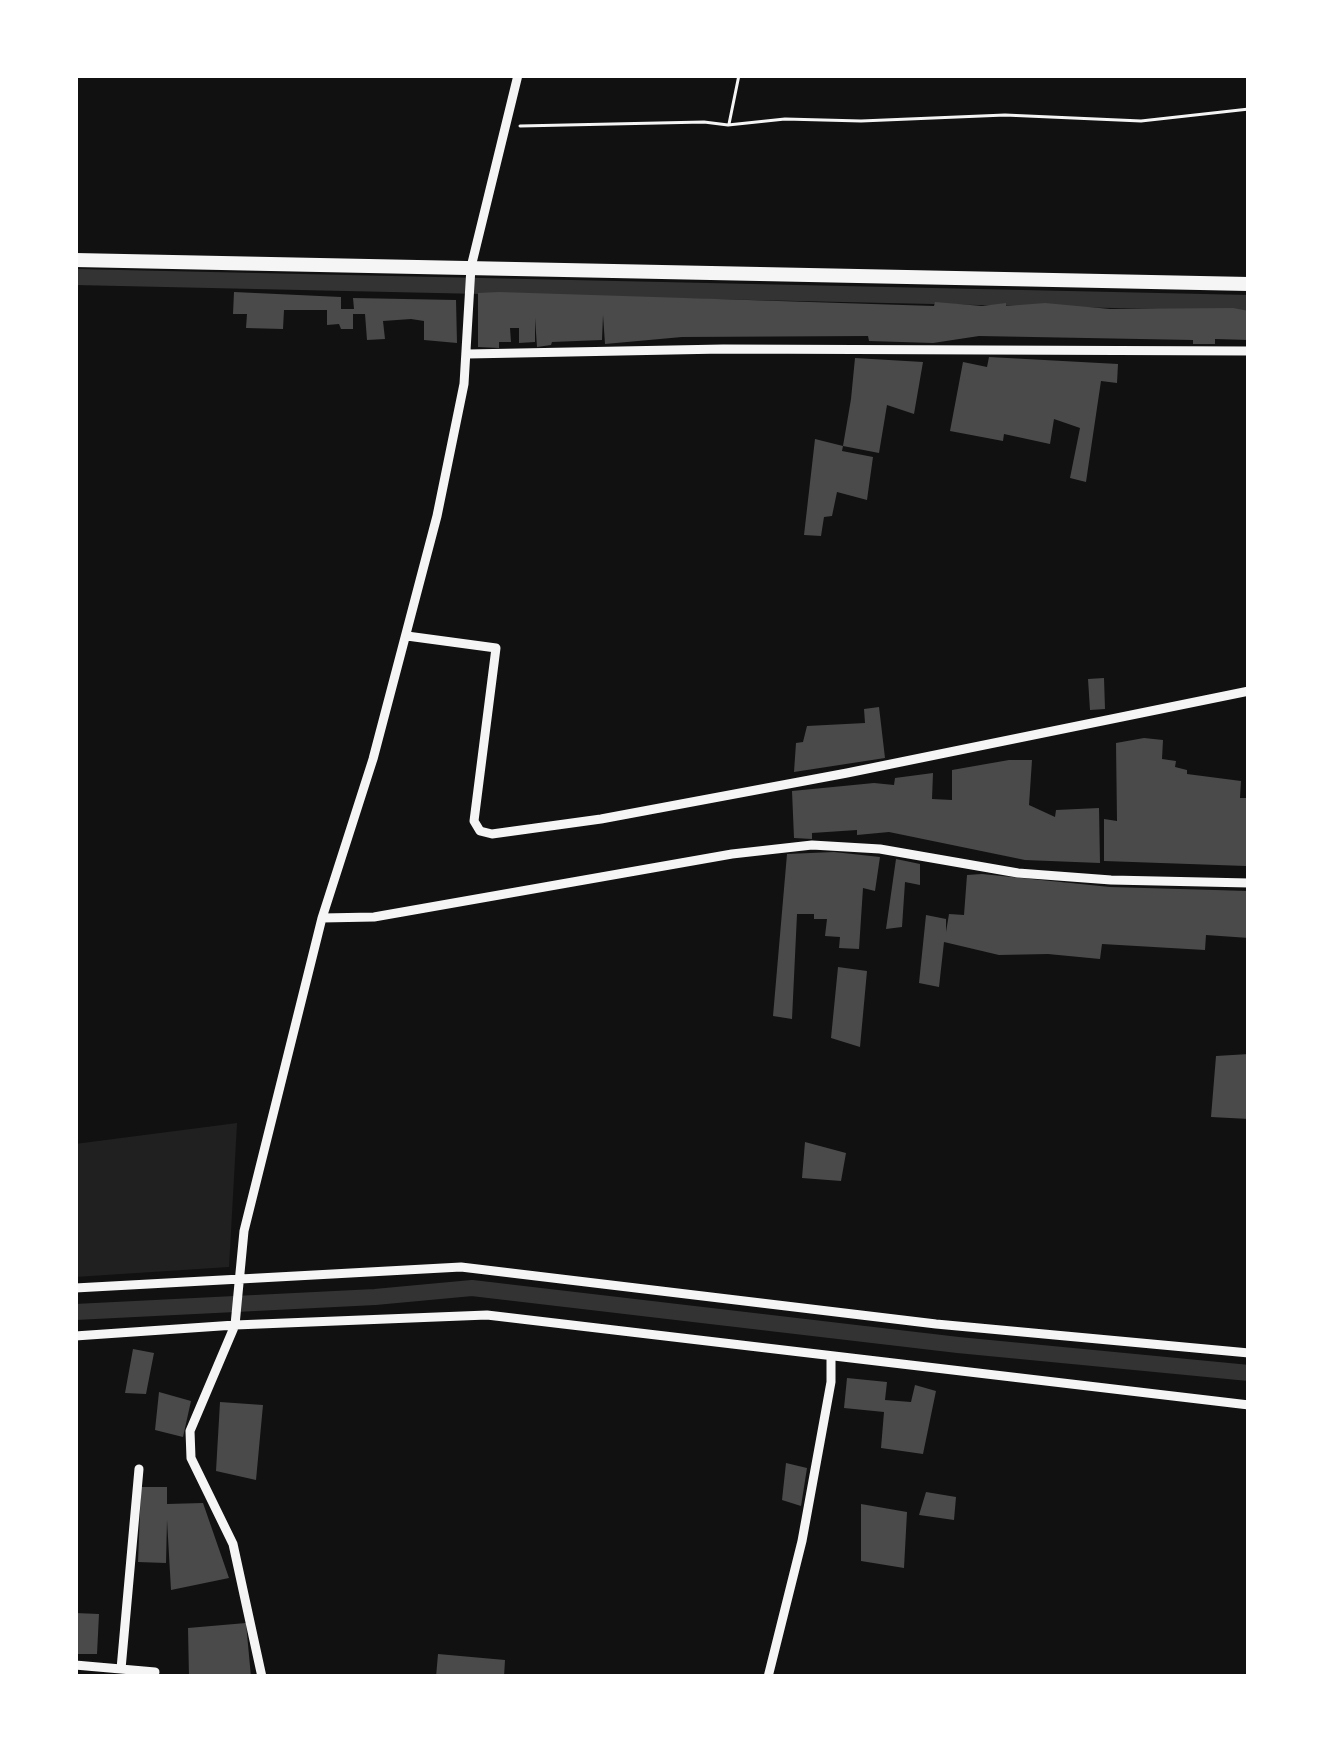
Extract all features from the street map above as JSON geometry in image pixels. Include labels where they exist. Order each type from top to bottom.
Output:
[{"type":"main road","points":[[75,260],[470,273],[1249,284]]},
{"type":"street","points":[[262,1677],[233,1544],[188,1448],[196,1412],[235,1325],[244,1231],[322,919],[407,636],[437,516],[468,354],[470,273],[518,75]]},
{"type":"street","points":[[468,354],[1249,350]]},
{"type":"street","points":[[407,636],[496,648],[475,821],[479,831],[492,834],[601,819],[847,773],[1249,691]]},
{"type":"street","points":[[322,919],[374,917],[689,861],[812,845],[880,849],[1018,873],[1249,884]]},
{"type":"street","points":[[75,1288],[239,1282],[392,1268],[495,1269],[936,1324],[1249,1353]]},
{"type":"street","points":[[75,1336],[487,1315],[1249,1405]]},
{"type":"street","points":[[768,1677],[802,1541],[831,1382],[831,1357]]},
{"type":"street","points":[[121,1669],[140,1469]]},
{"type":"street","points":[[79,1669],[155,1672]]},
{"type":"path","points":[[728,125],[739,75]]},
{"type":"path","points":[[506,126],[728,125],[785,119],[1005,115],[1141,121],[1249,110]]},
{"type":"shaded area","points":[[237,1123],[229,1267],[75,1277],[75,1144]]},
{"type":"building","points":[[234,292],[341,297],[341,309],[354,309],[353,298],[456,300],[457,343],[424,340],[424,321],[411,319],[383,321],[385,339],[367,340],[365,314],[353,314],[353,329],[341,329],[339,324],[327,325],[327,310],[284,310],[283,329],[246,328],[247,314],[233,314]]},
{"type":"building","points":[[478,293],[934,306],[935,302],[1233,308],[1249,311],[1249,340],[1193,344],[1193,340],[979,336],[933,343],[869,341],[868,336],[682,337],[605,344],[603,315],[602,340],[537,347],[535,318],[535,342],[519,343],[519,328],[510,328],[511,342],[499,342],[499,348],[478,347]]},
{"type":"building","points":[[989,357],[1118,364],[1117,383],[1101,381],[1086,482],[1070,478],[1080,428],[1054,419],[1050,444],[1004,434],[1003,441],[950,431],[963,362],[987,367]]},
{"type":"building","points":[[855,358],[923,362],[914,414],[887,405],[879,453],[843,446]]},
{"type":"building","points":[[815,439],[873,457],[867,500],[837,492],[832,516],[824,517],[821,536],[804,535]]},
{"type":"building","points":[[1104,678],[1105,709],[1090,710],[1088,679]]},
{"type":"building","points":[[879,707],[885,758],[794,772],[796,743],[803,742],[807,726],[865,723],[864,709]]},
{"type":"building","points":[[1163,740],[1162,759],[1176,761],[1175,767],[1187,774],[1241,781],[1240,798],[1249,798],[1246,866],[1104,861],[1104,819],[1117,821],[1116,743]]},
{"type":"building","points":[[1032,760],[1029,805],[1055,817],[1056,810],[1099,808],[1100,863],[1025,860],[889,832],[857,835],[857,830],[794,838],[792,791],[894,785],[895,778],[933,773],[932,799],[952,800],[952,770]]},
{"type":"building","points":[[787,854],[880,857],[875,891],[863,888],[859,949],[839,948],[840,937],[825,936],[827,919],[797,914],[792,1019],[773,1016]]},
{"type":"building","points":[[896,859],[920,864],[920,885],[905,882],[902,927],[886,929]]},
{"type":"building","points":[[967,875],[1110,887],[1249,891],[1249,938],[1206,935],[1205,950],[1102,944],[1100,959],[999,955],[944,942],[939,987],[919,983],[926,915],[946,919],[946,932],[949,914],[964,915]]},
{"type":"building","points":[[838,967],[867,971],[860,1047],[831,1038]]},
{"type":"building","points":[[1249,1054],[1249,1119],[1211,1117],[1216,1056]]},
{"type":"building","points":[[805,1142],[846,1153],[841,1181],[802,1178]]},
{"type":"building","points":[[133,1349],[154,1353],[146,1394],[125,1393]]},
{"type":"building","points":[[847,1378],[887,1382],[885,1400],[911,1402],[915,1385],[936,1391],[923,1454],[881,1448],[884,1412],[844,1408]]},
{"type":"building","points":[[159,1392],[191,1401],[183,1437],[155,1430]]},
{"type":"building","points":[[220,1402],[263,1405],[256,1480],[216,1471]]},
{"type":"building","points":[[786,1463],[807,1468],[801,1506],[782,1500]]},
{"type":"building","points":[[141,1487],[167,1487],[167,1504],[203,1503],[229,1578],[171,1590],[167,1520],[166,1563],[138,1562]]},
{"type":"building","points":[[926,1492],[956,1497],[954,1520],[919,1515]]},
{"type":"building","points":[[861,1504],[907,1512],[904,1568],[861,1561]]},
{"type":"building","points":[[75,1613],[99,1614],[97,1654],[75,1654]]},
{"type":"building","points":[[246,1623],[251,1677],[189,1677],[188,1628]]},
{"type":"building","points":[[438,1654],[505,1660],[504,1677],[436,1677]]},
{"type":"waterway","points":[[75,277],[1249,303]]},
{"type":"waterway","points":[[75,1312],[472,1288],[958,1345],[1249,1373]]}]
